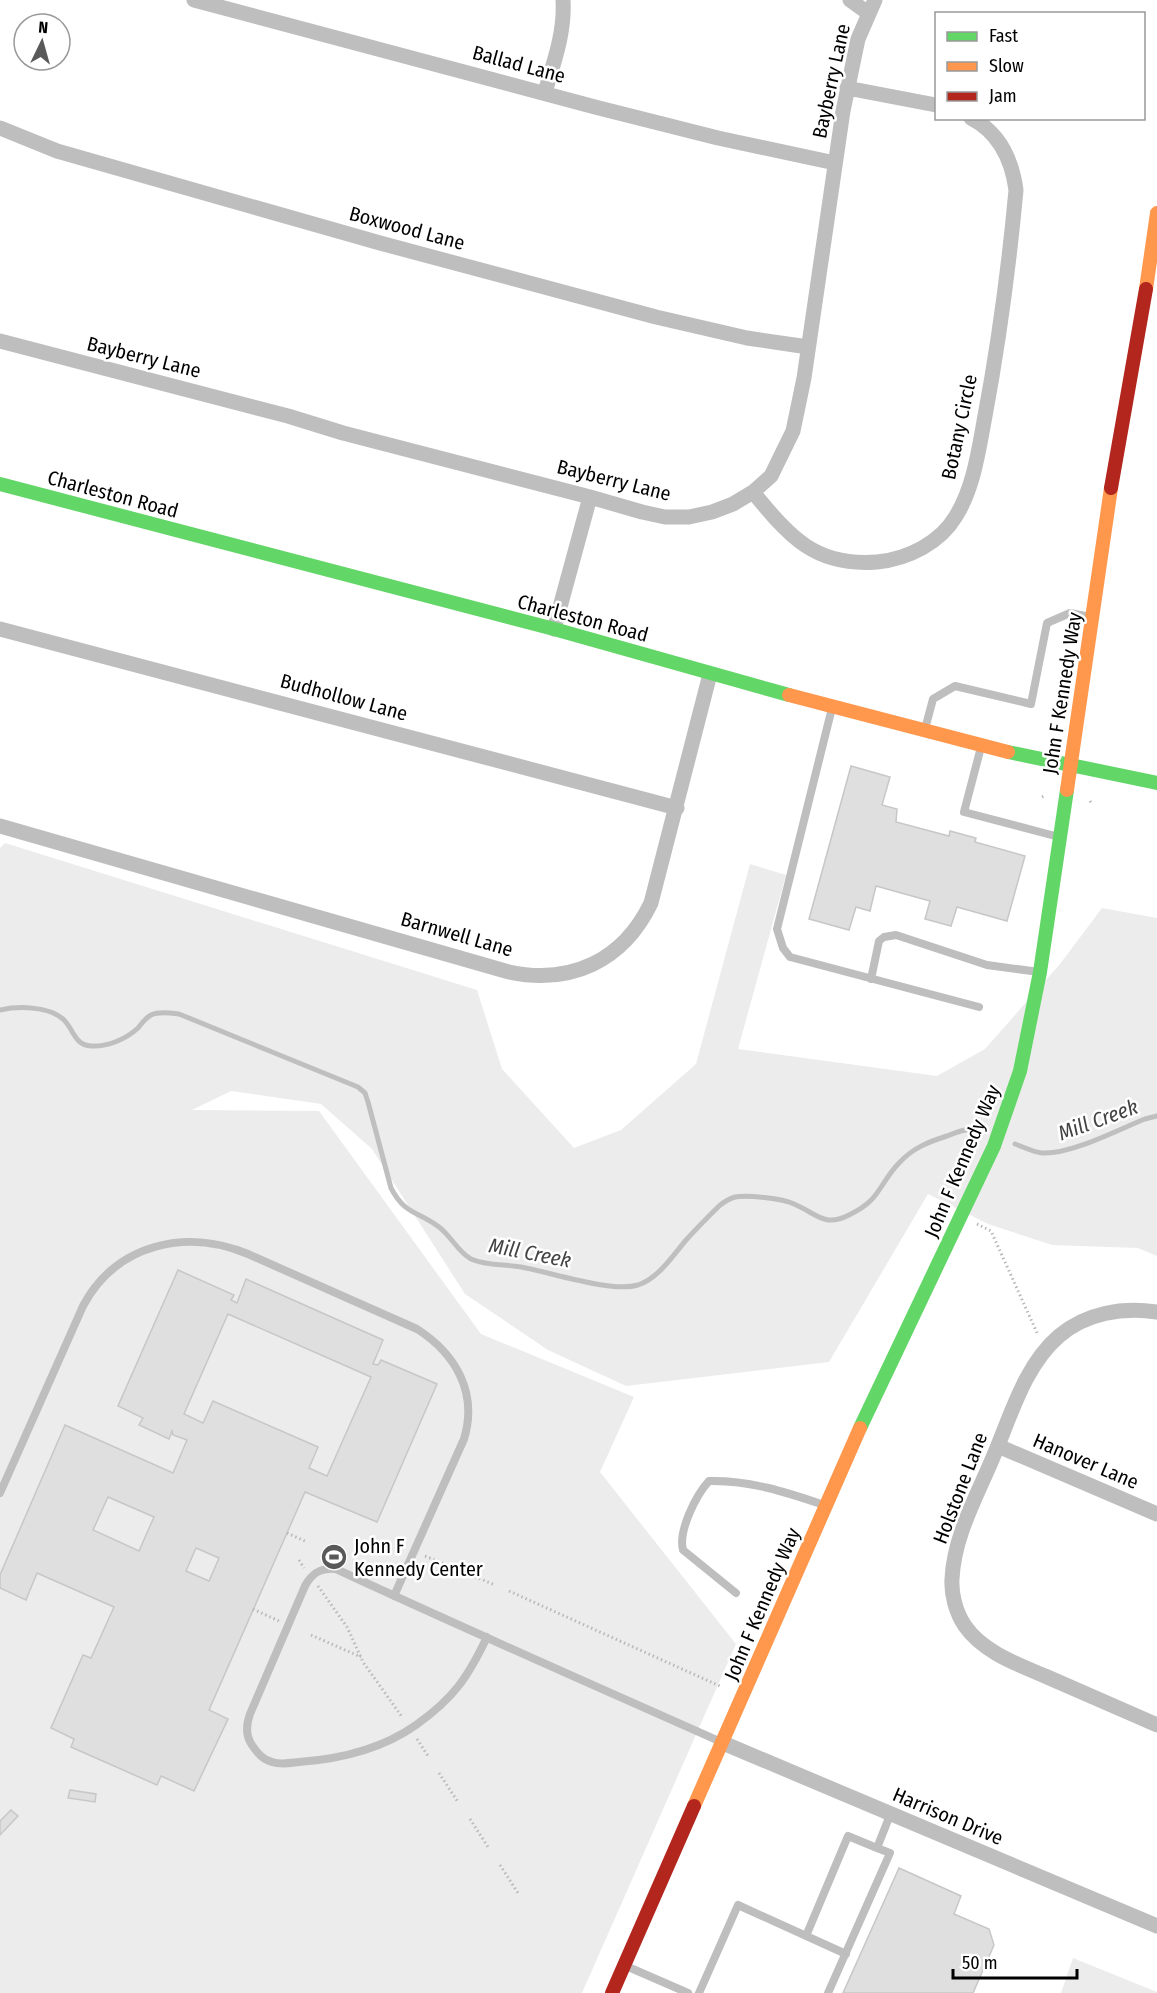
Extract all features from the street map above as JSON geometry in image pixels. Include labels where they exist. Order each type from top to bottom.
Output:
[{"type":"street","name":"Ballad Lane","points":[[194,0],[718,138],[836,163]]},
{"type":"street","points":[[545,92],[560,38],[562,0]]},
{"type":"street","points":[[850,0],[871,7]]},
{"type":"street","name":"Bayberry Lane","points":[[0,341],[288,416],[426,456],[665,517],[712,512],[733,504],[753,492],[771,476],[794,431],[800,405],[847,88],[858,39],[871,7]]},
{"type":"street","points":[[847,88],[935,105]]},
{"type":"street","name":"Botany Circle","points":[[753,492],[776,520],[803,545],[821,554],[862,563],[905,556],[925,546],[944,533],[957,515],[966,495],[986,411],[1000,323],[1016,190],[1013,169],[1005,150],[991,133],[974,120]]},
{"type":"street","name":"Boxwood Lane","points":[[0,128],[57,152],[391,246],[704,329],[808,347]]},
{"type":"street","name":"John F Kennedy Way","points":[[612,1993],[825,1506],[998,1136],[1020,1071],[1040,972],[1111,489],[1142,319],[1157,213]]},
{"type":"street","name":"Charleston Road","points":[[0,484],[554,629],[710,674],[981,746],[1070,768],[1157,783]]},
{"type":"street","points":[[554,629],[590,497]]},
{"type":"street","name":"Budhollow Lane","points":[[0,629],[677,808]]},
{"type":"street","name":"Barnwell Lane","points":[[0,826],[509,972],[539,977],[564,974],[586,968],[616,950],[637,927],[651,903],[710,674]]},
{"type":"street","name":"Holstone Lane","points":[[1157,1312],[1142,1309],[1116,1311],[1091,1317],[1068,1329],[1045,1350],[1023,1388],[981,1482],[955,1557],[951,1580],[954,1604],[964,1625],[978,1641],[995,1653],[1078,1692],[1157,1725]]},
{"type":"street","name":"Hanover Lane","points":[[998,1446],[1157,1514]]},
{"type":"street","name":"Harrison Drive","points":[[723,1743],[1157,1926]]},
{"type":"lane","points":[[925,731],[933,699],[955,686],[1031,704],[1047,623],[1070,613],[1093,617]]},
{"type":"lane","points":[[832,706],[777,929],[783,948],[790,957],[979,1007]]},
{"type":"lane","points":[[981,746],[964,812],[1060,837]]},
{"type":"lane","points":[[871,979],[879,941],[896,934],[987,965],[1040,972]]},
{"type":"lane","points":[[0,1493],[83,1306],[91,1291],[102,1278],[125,1259],[152,1247],[186,1243],[223,1245],[249,1254],[417,1329],[440,1347],[463,1377],[467,1390],[469,1416],[464,1439],[394,1596]]},
{"type":"lane","points":[[736,1593],[683,1550],[682,1532],[702,1489],[709,1481],[727,1480],[779,1489],[825,1506]]},
{"type":"lane","points":[[487,1637],[470,1672],[456,1691],[434,1712],[395,1738],[371,1748],[319,1761],[282,1764],[262,1758],[249,1741],[247,1723],[309,1579],[321,1569],[327,1568],[336,1569],[723,1743]]},
{"type":"lane","points":[[877,1848],[890,1815]]},
{"type":"lane","points":[[806,1936],[848,1836],[890,1853],[828,1993]]},
{"type":"lane","points":[[699,1993],[738,1905],[846,1954]]},
{"type":"lane","points":[[625,1965],[688,1993]]},
{"type":"path","points":[[977,1224],[991,1231],[1045,1350]]},
{"type":"path","points":[[286,1533],[307,1542]]},
{"type":"path","points":[[422,1555],[495,1585]]},
{"type":"path","points":[[299,1560],[304,1568]]},
{"type":"path","points":[[318,1586],[347,1627],[361,1657],[402,1717]]},
{"type":"path","points":[[509,1591],[722,1686]]},
{"type":"path","points":[[253,1609],[279,1621]]},
{"type":"path","points":[[310,1635],[361,1657]]},
{"type":"path","points":[[417,1739],[428,1756]]},
{"type":"path","points":[[439,1773],[458,1802]]},
{"type":"path","points":[[470,1819],[488,1847]]},
{"type":"path","points":[[500,1865],[518,1893]]},
{"type":"shaded area","name":"John F Kennedy Center","points":[[5,843],[477,990],[502,1069],[574,1148],[621,1130],[696,1064],[750,864],[786,875],[738,1049],[937,1076],[985,1049],[1060,964],[1102,908],[1157,918],[1157,1256],[1138,1248],[1052,1245],[988,1224],[928,1194],[829,1362],[626,1386],[548,1350],[465,1294],[372,1149],[321,1104],[231,1091],[192,1110],[319,1111],[481,1334],[634,1397],[600,1472],[736,1644],[582,1993],[0,1993],[0,848]]},
{"type":"shaded area","points":[[1073,1958],[1157,1992],[1157,1993],[1061,1993]]},
{"type":"building","points":[[851,766],[890,777],[882,805],[897,809],[896,822],[949,836],[950,831],[976,838],[975,842],[1025,856],[1007,921],[957,907],[951,926],[925,919],[930,901],[876,886],[870,911],[856,907],[849,930],[809,919]]},
{"type":"building","points":[[178,1270],[234,1295],[231,1300],[237,1303],[246,1279],[383,1340],[373,1364],[378,1365],[381,1360],[437,1384],[377,1522],[305,1492],[209,1710],[228,1719],[194,1791],[161,1776],[157,1785],[71,1747],[74,1739],[51,1728],[83,1655],[91,1658],[114,1607],[37,1573],[26,1600],[0,1588],[0,1575],[65,1425],[173,1473],[187,1440],[173,1435],[172,1431],[169,1439],[139,1425],[143,1418],[118,1406]],"holes":[[[228,1314],[371,1377],[327,1476],[309,1468],[318,1447],[213,1401],[203,1423],[184,1414]],[[108,1497],[154,1517],[139,1551],[93,1530]],[[196,1548],[219,1558],[209,1581],[186,1571]]]},
{"type":"building","points":[[70,1790],[96,1794],[95,1802],[68,1798]]},
{"type":"building","points":[[11,1810],[18,1816],[0,1835],[0,1821]]},
{"type":"building","points":[[899,1868],[961,1896],[954,1914],[989,1929],[994,1945],[973,1993],[843,1993]]},
{"type":"waterway","name":"Mill Creek","points":[[0,1010],[41,1009],[57,1015],[67,1023],[81,1043],[91,1046],[110,1044],[122,1039],[154,1014],[179,1014],[358,1087],[365,1093],[391,1188],[396,1197],[407,1208],[439,1227],[466,1256],[483,1263],[521,1267],[612,1286],[638,1285],[653,1277],[707,1218],[730,1199],[748,1196],[781,1200],[826,1220],[840,1219],[867,1204],[892,1171],[915,1149],[958,1132],[978,1130]]},
{"type":"waterway","name":"Mill Creek","points":[[1015,1144],[1032,1151],[1053,1153],[1093,1141],[1157,1116]]},
{"type":"traffic: fast","points":[[0,484],[554,629],[789,695]]},
{"type":"traffic: fast","points":[[1008,752],[1157,783]]},
{"type":"traffic: fast","points":[[860,1428],[994,1146],[1020,1071],[1040,972],[1067,790]]},
{"type":"traffic: slow","points":[[1146,289],[1157,213]]},
{"type":"traffic: slow","points":[[1067,790],[1111,488]]},
{"type":"traffic: slow","points":[[789,695],[1008,752]]},
{"type":"traffic: slow","points":[[694,1806],[860,1428]]},
{"type":"traffic: jam","points":[[1111,488],[1146,289]]},
{"type":"traffic: jam","points":[[612,1993],[694,1806]]},
{"type":"place","name":"John F Kennedy Center","points":[[334,1557]]}]
